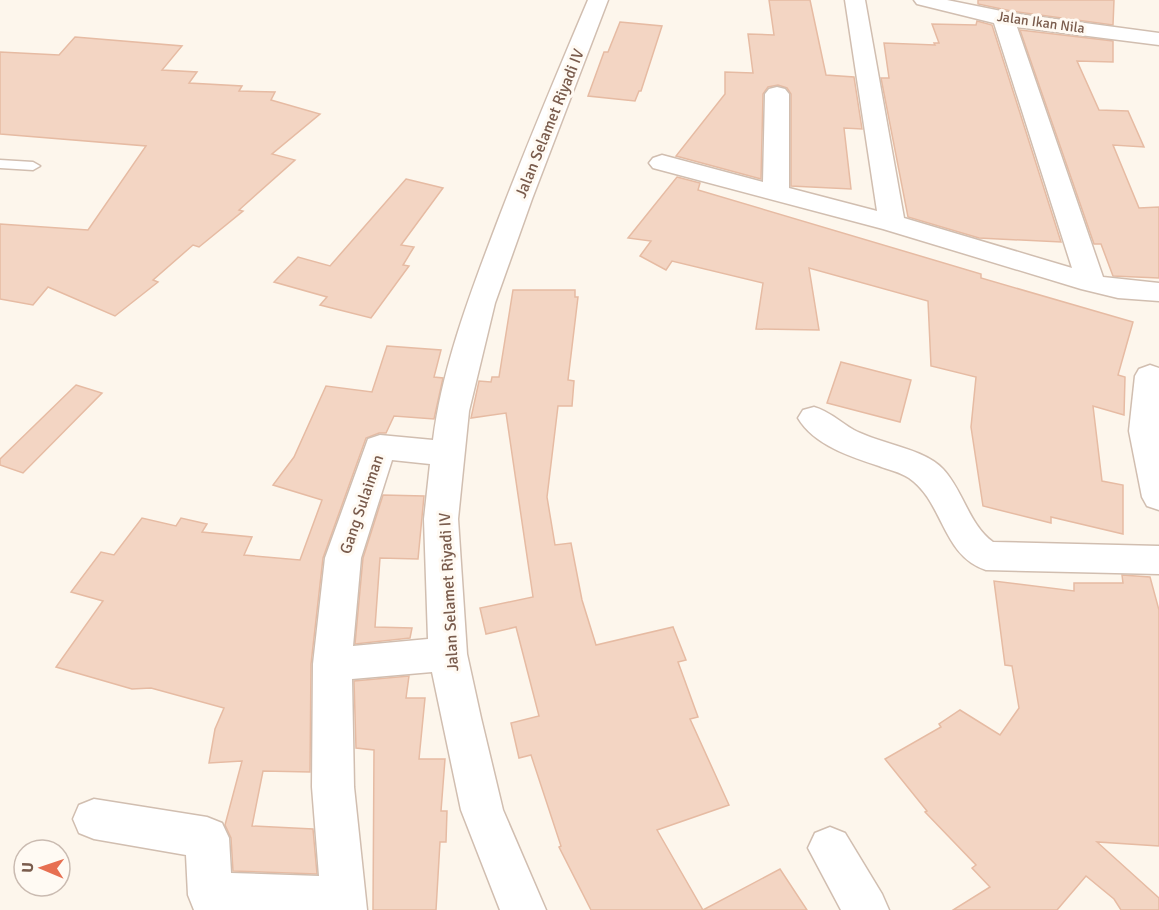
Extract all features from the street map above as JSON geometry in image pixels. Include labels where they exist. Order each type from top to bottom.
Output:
[{"type":"street","name":"Jalan Selamet Riyadi IV","points":[[523,910],[482,810],[448,654],[441,519],[453,411],[481,303],[519,199],[598,0]]},
{"type":"street","points":[[855,0],[891,223]]},
{"type":"street","name":"Jalan Ikan Nila","points":[[924,0],[962,11],[1003,18],[1159,39]]},
{"type":"street","points":[[968,0],[1060,16],[1105,31]]},
{"type":"street","points":[[1003,18],[1091,283]]},
{"type":"street","points":[[776,192],[777,94]]},
{"type":"street","points":[[662,163],[891,223],[1091,283],[1118,289],[1159,292]]},
{"type":"street","points":[[1150,376],[1145,431],[1159,497]]},
{"type":"street","points":[[814,418],[832,434],[846,441],[920,468],[944,493],[974,546],[987,556],[1159,560]]},
{"type":"street","name":"Gang Sulaiman","points":[[94,819],[207,838],[210,896],[343,905],[333,787],[332,664],[343,558],[380,447],[448,454]]},
{"type":"street","points":[[332,664],[448,654]]},
{"type":"street","points":[[830,848],[866,910]]},
{"type":"lane","points":[[0,164],[33,166]]},
{"type":"building","points":[[769,0],[810,0],[826,75],[854,77],[862,129],[844,128],[851,189],[791,186],[791,94],[787,88],[778,85],[768,87],[763,94],[761,179],[676,156],[725,94],[725,72],[753,73],[748,34],[774,35]]},
{"type":"building","points":[[978,0],[1114,0],[1113,25],[1011,11],[978,4]]},
{"type":"building","points":[[977,21],[992,25],[1061,242],[979,238],[908,217],[881,78],[889,78],[884,43],[935,45],[934,43],[939,43],[932,24],[976,25]]},
{"type":"building","points":[[620,22],[662,26],[641,91],[635,101],[588,96],[604,52],[608,52]]},
{"type":"building","points":[[1020,30],[1113,41],[1113,62],[1077,61],[1099,110],[1128,111],[1144,147],[1113,145],[1139,208],[1159,207],[1159,278],[1113,276],[1101,244],[1094,244]]},
{"type":"building","points":[[75,37],[182,46],[162,70],[197,72],[189,83],[242,86],[239,91],[275,92],[271,100],[320,114],[272,154],[295,160],[239,210],[243,211],[199,247],[193,245],[153,280],[158,282],[115,316],[48,287],[33,305],[0,299],[0,224],[88,230],[146,146],[0,134],[0,52],[59,55]]},
{"type":"building","points":[[677,177],[700,183],[698,190],[981,274],[981,278],[1133,322],[1118,375],[1125,377],[1124,415],[1093,406],[1102,481],[1123,485],[1123,534],[1051,517],[1051,523],[983,506],[971,427],[976,377],[931,366],[928,301],[809,268],[819,330],[756,329],[763,283],[672,261],[666,270],[640,256],[651,241],[628,238]]},
{"type":"building","points":[[406,179],[443,188],[401,245],[414,247],[403,265],[409,266],[371,318],[320,305],[327,297],[274,282],[298,257],[330,266]]},
{"type":"building","points":[[513,290],[575,290],[575,297],[578,297],[568,380],[574,381],[572,406],[558,406],[547,497],[555,545],[571,543],[582,600],[596,645],[673,627],[686,660],[678,662],[698,717],[690,719],[729,805],[657,830],[703,910],[591,910],[559,847],[561,846],[531,755],[519,758],[511,723],[539,716],[516,627],[486,634],[480,608],[533,597],[506,413],[471,418],[479,381],[491,382],[492,377],[499,377]]},
{"type":"building","points":[[387,346],[441,350],[434,377],[443,378],[434,419],[394,416],[386,433],[366,438],[323,558],[311,664],[310,772],[263,771],[252,826],[313,829],[317,874],[233,871],[231,838],[225,825],[242,761],[209,763],[215,729],[224,708],[151,688],[132,689],[56,667],[103,601],[71,592],[101,552],[114,555],[142,518],[176,526],[181,518],[207,524],[202,532],[252,537],[244,555],[300,560],[322,500],[273,485],[294,457],[326,386],[372,392]]},
{"type":"building","points":[[841,362],[911,380],[900,422],[827,403]]},
{"type":"building","points":[[76,385],[102,393],[23,473],[0,465],[0,459]]},
{"type":"building","points":[[383,495],[424,496],[418,559],[380,558],[375,627],[412,628],[410,638],[355,644],[363,558]]},
{"type":"building","points":[[1122,575],[1150,577],[1159,610],[1159,846],[1097,842],[1159,898],[1159,910],[1121,910],[1114,899],[1086,876],[1057,910],[953,910],[990,887],[972,868],[976,865],[925,812],[927,811],[885,759],[941,727],[939,724],[960,710],[1000,735],[1019,708],[1012,666],[1005,665],[994,581],[1074,591],[1074,583],[1123,583]]},
{"type":"building","points":[[409,676],[406,698],[425,698],[419,759],[445,759],[441,811],[447,811],[446,842],[440,842],[436,910],[373,910],[374,750],[356,748],[354,681]]},
{"type":"building","points":[[780,869],[807,910],[703,910]]}]
